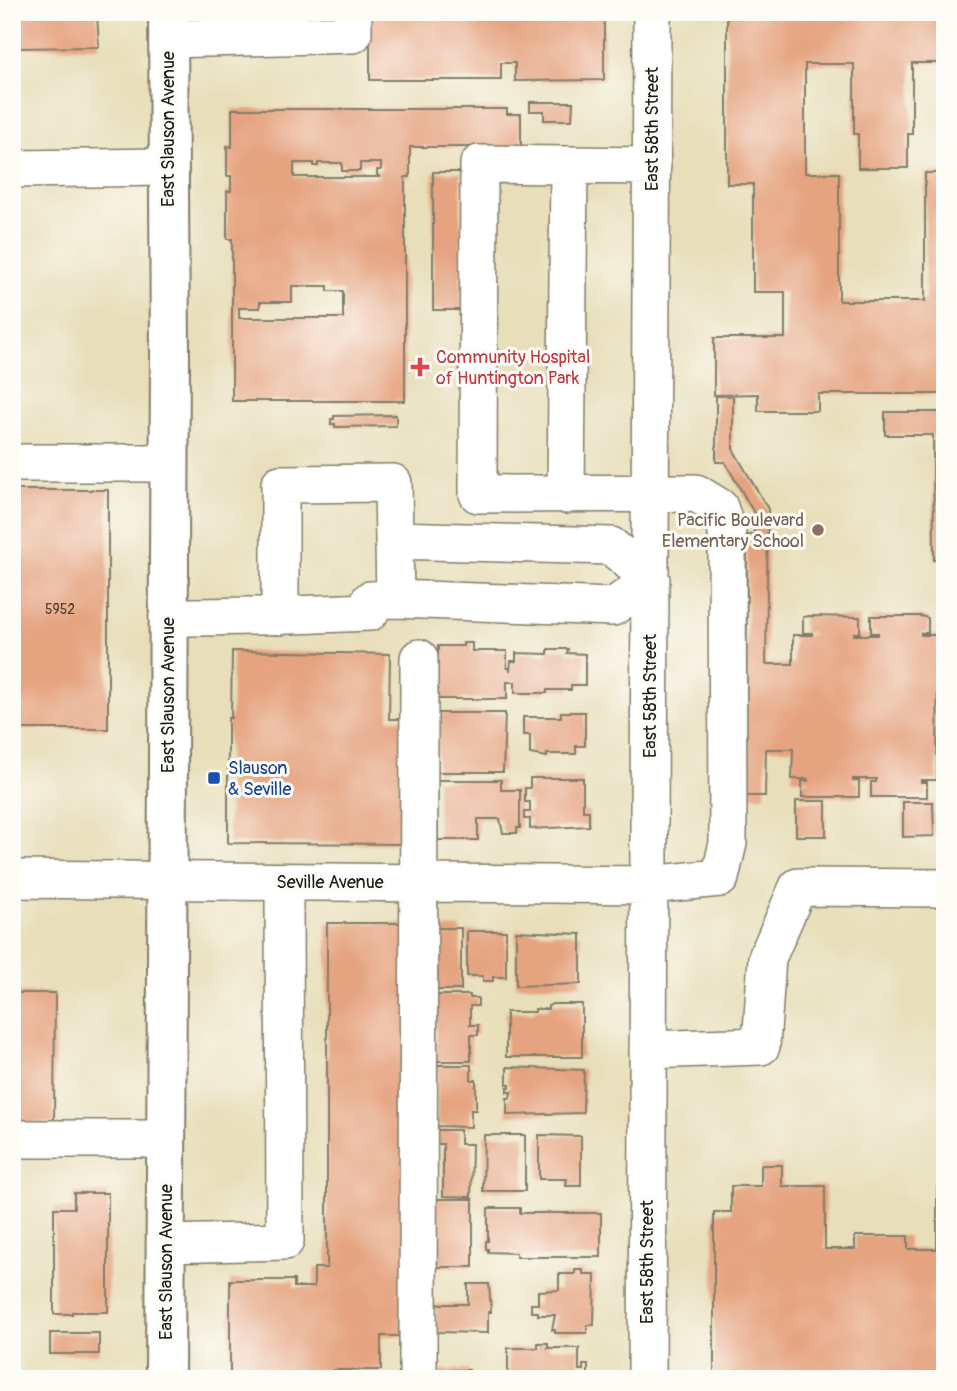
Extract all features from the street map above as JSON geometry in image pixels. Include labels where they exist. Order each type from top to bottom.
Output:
[{"type":"main road","name":"East Slauson Avenue","points":[[165,1379],[168,26]]},
{"type":"street","points":[[168,26],[353,34],[353,12]]},
{"type":"street","name":"East 58th Street","points":[[647,1379],[652,12]]},
{"type":"street","points":[[651,494],[478,494],[479,164],[652,166]]},
{"type":"street","points":[[565,495],[569,165]]},
{"type":"street","points":[[12,169],[169,167]]},
{"type":"street","points":[[12,463],[169,463]]},
{"type":"street","points":[[281,615],[280,484],[393,483],[395,599]]},
{"type":"street","name":"Seville Avenue","points":[[12,878],[648,885],[720,878],[728,843],[727,531],[719,507],[696,493],[651,494]]},
{"type":"street","points":[[168,617],[370,612],[370,600],[395,599],[613,607],[651,580],[611,546],[395,540]]},
{"type":"street","points":[[418,1379],[419,658]]},
{"type":"street","points":[[166,1244],[285,1241],[284,882]]},
{"type":"street","points":[[648,1050],[761,1046],[767,958],[798,887],[945,888]]},
{"type":"street","points":[[12,1139],[166,1139]]},
{"type":"building","points":[[12,12],[97,12],[99,47],[12,48]]},
{"type":"building","points":[[238,12],[339,12],[339,22],[238,26]]},
{"type":"building","points":[[370,12],[604,12],[604,80],[515,81],[515,63],[501,63],[501,80],[370,80]]},
{"type":"building","points":[[727,12],[945,12],[945,63],[912,63],[912,134],[908,134],[908,168],[858,168],[858,134],[854,134],[854,64],[805,64],[805,173],[839,173],[839,301],[925,301],[925,173],[945,173],[945,394],[818,394],[818,411],[758,411],[758,394],[714,395],[714,338],[785,338],[785,292],[753,292],[753,184],[727,184]]},
{"type":"building","points":[[530,102],[573,102],[572,120],[544,120],[544,111],[530,111]]},
{"type":"building","points":[[232,109],[507,109],[507,114],[521,114],[521,147],[410,147],[410,177],[405,177],[405,401],[232,401],[232,239],[227,239],[227,191],[231,191],[231,176],[227,176],[227,146],[232,147]],"holes":[[[294,163],[314,163],[314,166],[318,166],[318,163],[342,163],[342,171],[360,171],[360,163],[381,163],[381,170],[377,170],[377,175],[381,177],[294,177]],[[292,286],[328,286],[328,291],[343,291],[343,318],[239,318],[239,308],[260,308],[260,302],[292,302]]]},
{"type":"building","points":[[433,172],[461,172],[461,310],[433,310]]},
{"type":"building","points":[[716,396],[733,396],[733,449],[768,509],[766,664],[793,664],[793,635],[812,635],[803,633],[803,617],[860,617],[860,633],[854,635],[878,635],[871,633],[871,616],[921,616],[928,618],[928,633],[921,635],[938,635],[937,780],[921,780],[927,782],[927,797],[871,797],[871,782],[876,782],[876,779],[853,779],[859,781],[859,797],[802,797],[802,781],[808,779],[792,779],[793,749],[766,749],[765,796],[746,796],[747,535],[754,535],[754,513],[725,462],[716,462]]},
{"type":"building","points":[[885,412],[945,412],[945,560],[934,560],[933,435],[885,435]]},
{"type":"building","points":[[396,415],[396,426],[335,427],[335,424],[331,424],[334,416]]},
{"type":"building","points":[[12,490],[108,490],[108,729],[12,729]]},
{"type":"building","points":[[463,643],[472,643],[472,651],[507,651],[507,668],[510,668],[510,671],[511,661],[516,661],[516,653],[548,654],[548,649],[568,649],[567,653],[585,654],[585,685],[571,685],[571,690],[547,690],[547,693],[515,693],[515,682],[507,682],[507,699],[438,699],[438,646],[463,646]]},
{"type":"building","points":[[232,651],[390,654],[389,719],[409,719],[409,844],[228,843],[228,718],[231,718]]},
{"type":"building","points":[[561,712],[585,712],[585,746],[576,746],[576,754],[547,754],[547,757],[530,754],[530,735],[523,735],[523,717],[561,717]]},
{"type":"building","points":[[434,713],[505,713],[503,772],[437,772],[437,727],[434,725]]},
{"type":"building","points":[[530,778],[583,778],[583,811],[589,811],[589,826],[530,829],[530,819],[524,819],[524,812],[530,812],[530,802],[525,802],[525,788],[530,788]]},
{"type":"building","points":[[437,780],[501,780],[501,790],[520,790],[520,828],[517,828],[517,833],[503,833],[500,819],[478,819],[478,840],[438,840]]},
{"type":"building","points":[[796,801],[826,801],[826,836],[796,836]]},
{"type":"building","points":[[903,802],[933,802],[934,836],[903,837]]},
{"type":"building","points":[[327,923],[407,923],[407,1336],[381,1336],[381,1370],[334,1370],[334,1379],[230,1379],[230,1280],[294,1280],[294,1287],[314,1287],[314,1268],[327,1268]]},
{"type":"building","points":[[437,928],[461,928],[461,990],[437,990]]},
{"type":"building","points":[[467,931],[506,931],[506,977],[493,977],[493,981],[483,981],[483,976],[467,976]]},
{"type":"building","points":[[516,931],[581,934],[581,984],[516,986]]},
{"type":"building","points":[[12,993],[55,993],[54,1123],[12,1123]]},
{"type":"building","points":[[436,995],[470,995],[470,998],[478,998],[478,1006],[470,1006],[470,1025],[478,1025],[478,1035],[471,1035],[471,1061],[436,1061]]},
{"type":"building","points":[[552,1004],[582,1004],[582,1057],[506,1057],[506,1012],[535,1012],[535,1009],[548,1009]]},
{"type":"building","points":[[437,1065],[471,1065],[471,1080],[476,1080],[476,1110],[471,1110],[471,1127],[437,1126]]},
{"type":"building","points":[[507,1067],[584,1070],[583,1113],[507,1115],[507,1098],[510,1098],[511,1092],[507,1092],[510,1084],[507,1084]]},
{"type":"building","points":[[437,1130],[460,1130],[460,1144],[472,1144],[471,1197],[443,1196],[443,1144],[437,1144]]},
{"type":"building","points":[[484,1135],[525,1135],[525,1191],[483,1191]]},
{"type":"building","points":[[539,1135],[581,1136],[581,1186],[566,1186],[567,1179],[539,1179]]},
{"type":"building","points":[[761,1165],[782,1165],[782,1186],[825,1186],[825,1249],[855,1249],[855,1236],[908,1236],[908,1249],[937,1249],[937,1187],[945,1187],[945,1379],[714,1379],[714,1212],[731,1212],[731,1186],[761,1186]]},
{"type":"building","points":[[74,1193],[108,1193],[108,1312],[54,1314],[54,1208],[74,1208]]},
{"type":"building","points":[[435,1199],[473,1199],[473,1267],[434,1267]]},
{"type":"building","points":[[488,1208],[520,1208],[520,1213],[601,1213],[601,1257],[516,1257],[516,1253],[488,1252]]},
{"type":"building","points":[[575,1270],[583,1270],[583,1274],[595,1274],[594,1325],[587,1325],[587,1333],[555,1333],[555,1330],[552,1330],[555,1315],[538,1315],[538,1312],[531,1312],[531,1304],[538,1304],[538,1291],[559,1290],[559,1274],[575,1274]]},
{"type":"building","points":[[468,1284],[489,1284],[491,1312],[488,1312],[488,1333],[436,1332],[436,1304],[468,1304]]},
{"type":"building","points":[[50,1333],[99,1333],[99,1354],[50,1354]]},
{"type":"building","points":[[538,1343],[548,1343],[548,1348],[579,1348],[579,1370],[583,1370],[583,1365],[588,1365],[588,1379],[508,1379],[508,1348],[538,1348]]},
{"type":"building","points":[[441,1370],[469,1370],[469,1379],[441,1379]]},
{"type":"place","name":"Community Hospital of Huntington Park","points":[[420,367]]},
{"type":"place","name":"Pacific Boulevard Elementary School","points":[[818,530]]},
{"type":"place","name":"Slauson & Seville","points":[[214,778]]}]
